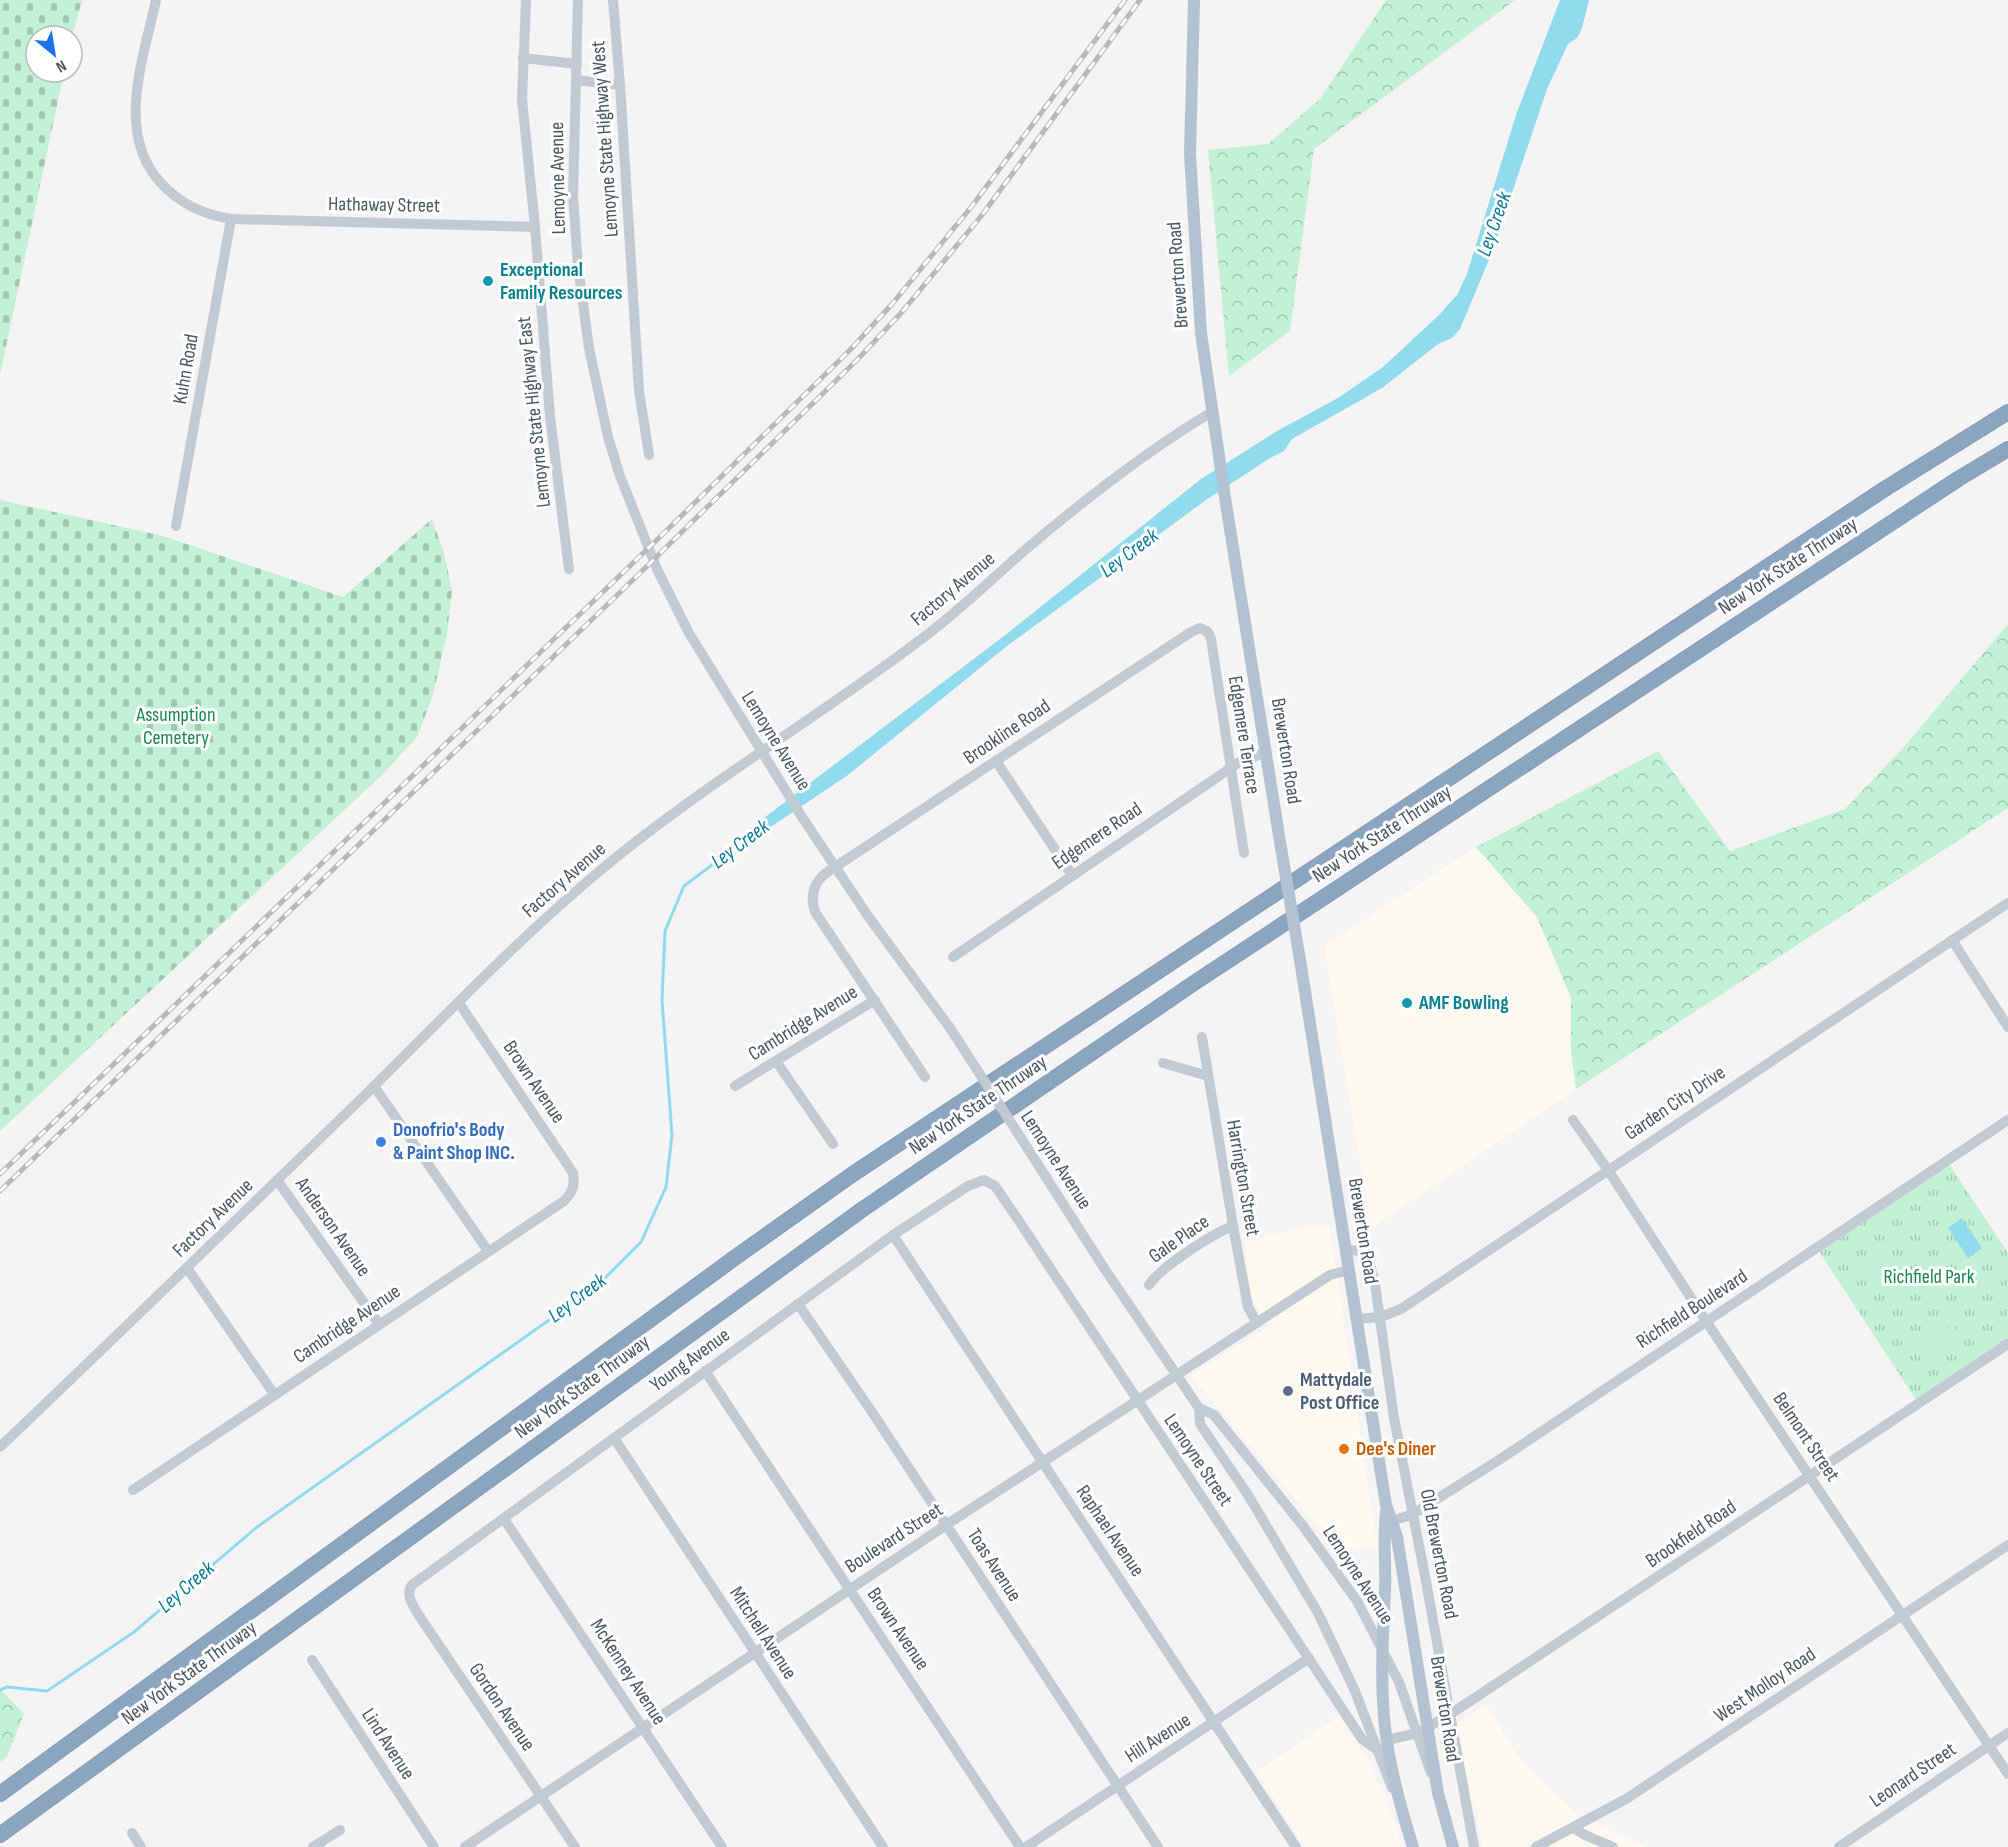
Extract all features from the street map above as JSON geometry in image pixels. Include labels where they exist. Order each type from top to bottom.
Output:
[{"type":"highway","name":"New York State Thruway","points":[[0,1794],[853,1174],[1883,490],[2008,412]]},
{"type":"highway","name":"New York State Thruway","points":[[0,1835],[862,1209],[1194,984],[1948,485],[2008,449]]},
{"type":"main road","name":"Brewerton Road","points":[[1194,0],[1190,154],[1201,333],[1212,412],[1386,1505],[1397,1537],[1423,1731],[1453,1847]]},
{"type":"main road","name":"Brewerton Road","points":[[1386,1505],[1383,1537],[1385,1587],[1382,1646],[1383,1704],[1387,1740],[1402,1813],[1413,1847]]},
{"type":"street","name":"Hathaway Street","points":[[156,0],[135,107],[136,130],[140,148],[152,173],[171,195],[189,207],[209,215],[231,219],[535,226]]},
{"type":"street","name":"Lemoyne State Highway East","points":[[525,0],[522,99],[550,416],[569,569]]},
{"type":"street","name":"Lemoyne Avenue","points":[[578,0],[573,196],[578,266],[589,348],[608,437],[624,486],[657,569],[689,633],[802,817],[868,916],[950,1028],[1175,1375],[1199,1408],[1214,1415],[1303,1526],[1357,1601],[1382,1646],[1423,1731]]},
{"type":"street","name":"Lemoyne State Highway West","points":[[613,0],[639,391],[650,455]]},
{"type":"street","points":[[523,58],[577,64]]},
{"type":"street","points":[[576,80],[620,85]]},
{"type":"street","name":"Kuhn Road","points":[[176,526],[231,219]]},
{"type":"street","name":"Factory Avenue","points":[[0,1447],[278,1180],[513,949],[594,875],[631,845],[762,750],[908,650],[1087,500],[1181,430],[1212,412]]},
{"type":"street","name":"Brookline Road","points":[[836,867],[1200,628]]},
{"type":"street","name":"Edgemere Terrace","points":[[1200,628],[1208,632],[1211,639],[1244,852]]},
{"type":"street","name":"Edgemere Road","points":[[952,957],[1238,763],[1266,752]]},
{"type":"street","points":[[996,761],[1072,876]]},
{"type":"street","name":"Cambridge Avenue","points":[[735,1086],[875,1000],[815,912],[812,904],[816,882],[836,867]]},
{"type":"street","name":"Garden City Drive","points":[[1357,1319],[1380,1317],[1401,1310],[2008,903]]},
{"type":"street","points":[[1952,940],[2008,1027]]},
{"type":"street","points":[[875,1000],[925,1077]]},
{"type":"street","name":"Brown Avenue","points":[[459,1003],[573,1173],[575,1183]]},
{"type":"street","name":"Harrington Street","points":[[1202,1037],[1248,1307],[1257,1323]]},
{"type":"street","points":[[776,1061],[833,1144]]},
{"type":"street","points":[[1163,1063],[1208,1076]]},
{"type":"street","points":[[374,1086],[488,1251]]},
{"type":"street","name":"Belmont Street","points":[[1573,1120],[2008,1774]]},
{"type":"street","name":"Richfield Boulevard","points":[[1392,1521],[1413,1514],[1502,1458],[2008,1120]]},
{"type":"street","name":"Anderson Avenue","points":[[278,1180],[379,1324]]},
{"type":"street","name":"Young Avenue","points":[[412,1585],[893,1235],[976,1182],[984,1180],[995,1186]]},
{"type":"street","name":"Cambridge Avenue","points":[[133,1490],[564,1201],[571,1194],[575,1183]]},
{"type":"street","name":"Lemoyne Street","points":[[995,1186],[1362,1739],[1376,1749]]},
{"type":"street","name":"Gale Place","points":[[1149,1285],[1164,1269],[1220,1231],[1233,1226]]},
{"type":"street","name":"Raphael Avenue","points":[[893,1235],[1296,1847]]},
{"type":"street","name":"Old Brewerton Road","points":[[1346,1250],[1363,1251],[1368,1256],[1380,1317],[1394,1418],[1474,1847]]},
{"type":"street","points":[[187,1268],[274,1394]]},
{"type":"street","name":"Boulevard Street","points":[[465,1847],[849,1589],[1175,1375],[1330,1275],[1349,1270]]},
{"type":"street","name":"Toas Avenue","points":[[798,1304],[872,1412],[1158,1847]]},
{"type":"street","name":"Brookfield Road","points":[[1387,1740],[1423,1731],[1449,1715],[2008,1344]]},
{"type":"street","name":"Brown Avenue","points":[[705,1371],[1020,1847]]},
{"type":"street","name":"Lemoyne Avenue","points":[[1199,1408],[1200,1424],[1248,1495],[1318,1613],[1355,1691],[1402,1813]]},
{"type":"street","name":"Mitchell Avenue","points":[[614,1438],[883,1847]]},
{"type":"street","name":"McKenney Avenue","points":[[504,1519],[722,1847]]},
{"type":"street","name":"West Molloy Road","points":[[1536,1847],[1626,1799],[2008,1545]]},
{"type":"street","name":"Gordon Avenue","points":[[412,1585],[409,1589],[409,1598],[418,1614],[574,1847]]},
{"type":"street","name":"Hill Avenue","points":[[1026,1847],[1309,1658]]},
{"type":"street","name":"Lind Avenue","points":[[312,1660],[434,1847]]},
{"type":"street","name":"Leonard Street","points":[[1839,1847],[2008,1733]]},
{"type":"street","points":[[1574,1828],[1613,1847]]},
{"type":"street","points":[[313,1847],[340,1830]]},
{"type":"street","points":[[132,1833],[141,1847]]},
{"type":"shaded area","points":[[1476,847],[1537,917],[1571,998],[1571,1051],[1576,1089],[1371,1228],[1324,946]]},
{"type":"shaded area","points":[[1329,1224],[1377,1546],[1339,1550],[1191,1376],[1267,1327],[1251,1295],[1244,1239]]},
{"type":"shaded area","points":[[1486,1705],[1520,1759],[1578,1816],[1647,1847],[1483,1847],[1455,1724]]},
{"type":"shaded area","points":[[1339,1716],[1366,1757],[1386,1799],[1403,1847],[1305,1847],[1257,1772]]},
{"type":"green space","points":[[0,0],[82,0],[76,24],[24,24],[24,84],[61,84],[0,375]]},
{"type":"green space","points":[[1386,0],[1515,0],[1314,149],[1290,331],[1229,376],[1208,150],[1268,144],[1320,99]]},
{"type":"green space","name":"Assumption Cemetery","points":[[0,500],[163,536],[343,597],[432,519],[444,553],[452,591],[447,634],[433,695],[417,737],[383,774],[0,1131]]},
{"type":"green space","points":[[2008,624],[2008,808],[1576,1089],[1571,1051],[1571,998],[1537,917],[1476,847],[1658,751],[1730,851],[1845,809],[1903,748]]},
{"type":"green space","name":"Richfield Park","points":[[1947,1161],[2008,1253],[2008,1344],[1918,1403],[1817,1248]]},
{"type":"green space","points":[[1891,1254],[1901,1270],[1879,1283],[1869,1268]]},
{"type":"green space","points":[[1952,1324],[1965,1345],[1935,1363],[1923,1343]]},
{"type":"green space","points":[[0,1689],[24,1714],[7,1757],[0,1762]]},
{"type":"water","points":[[1560,0],[1589,0],[1582,28],[1577,38],[1568,44],[1547,89],[1491,255],[1460,329],[1452,338],[1438,344],[1382,388],[1292,439],[1284,451],[1206,500],[1007,646],[848,775],[754,838],[748,830],[1004,636],[1201,479],[1277,431],[1338,398],[1383,367],[1439,315],[1457,295],[1467,274],[1516,115]]},
{"type":"water","points":[[1962,1218],[1982,1248],[1968,1258],[1948,1228]]},
{"type":"waterway","name":"Ley Creek","points":[[0,1690],[7,1687],[47,1691],[134,1632],[257,1527],[597,1286],[641,1242],[666,1187],[672,1135],[662,1000],[665,931],[684,886],[753,834]]},
{"type":"railway","points":[[0,1174],[665,532],[850,350],[893,303],[972,206],[1125,0]]},
{"type":"railway","points":[[0,1191],[637,576],[858,359],[902,312],[982,215],[1140,0]]},
{"type":"place","name":"Exceptional Family Resources","points":[[488,281]]},
{"type":"place","name":"AMF Bowling","points":[[1407,1003]]},
{"type":"place","name":"Donofrio's Body & Paint Shop INC.","points":[[381,1142]]},
{"type":"place","name":"Mattydale Post Office","points":[[1288,1391]]},
{"type":"place","name":"Dee's Diner","points":[[1344,1449]]}]
